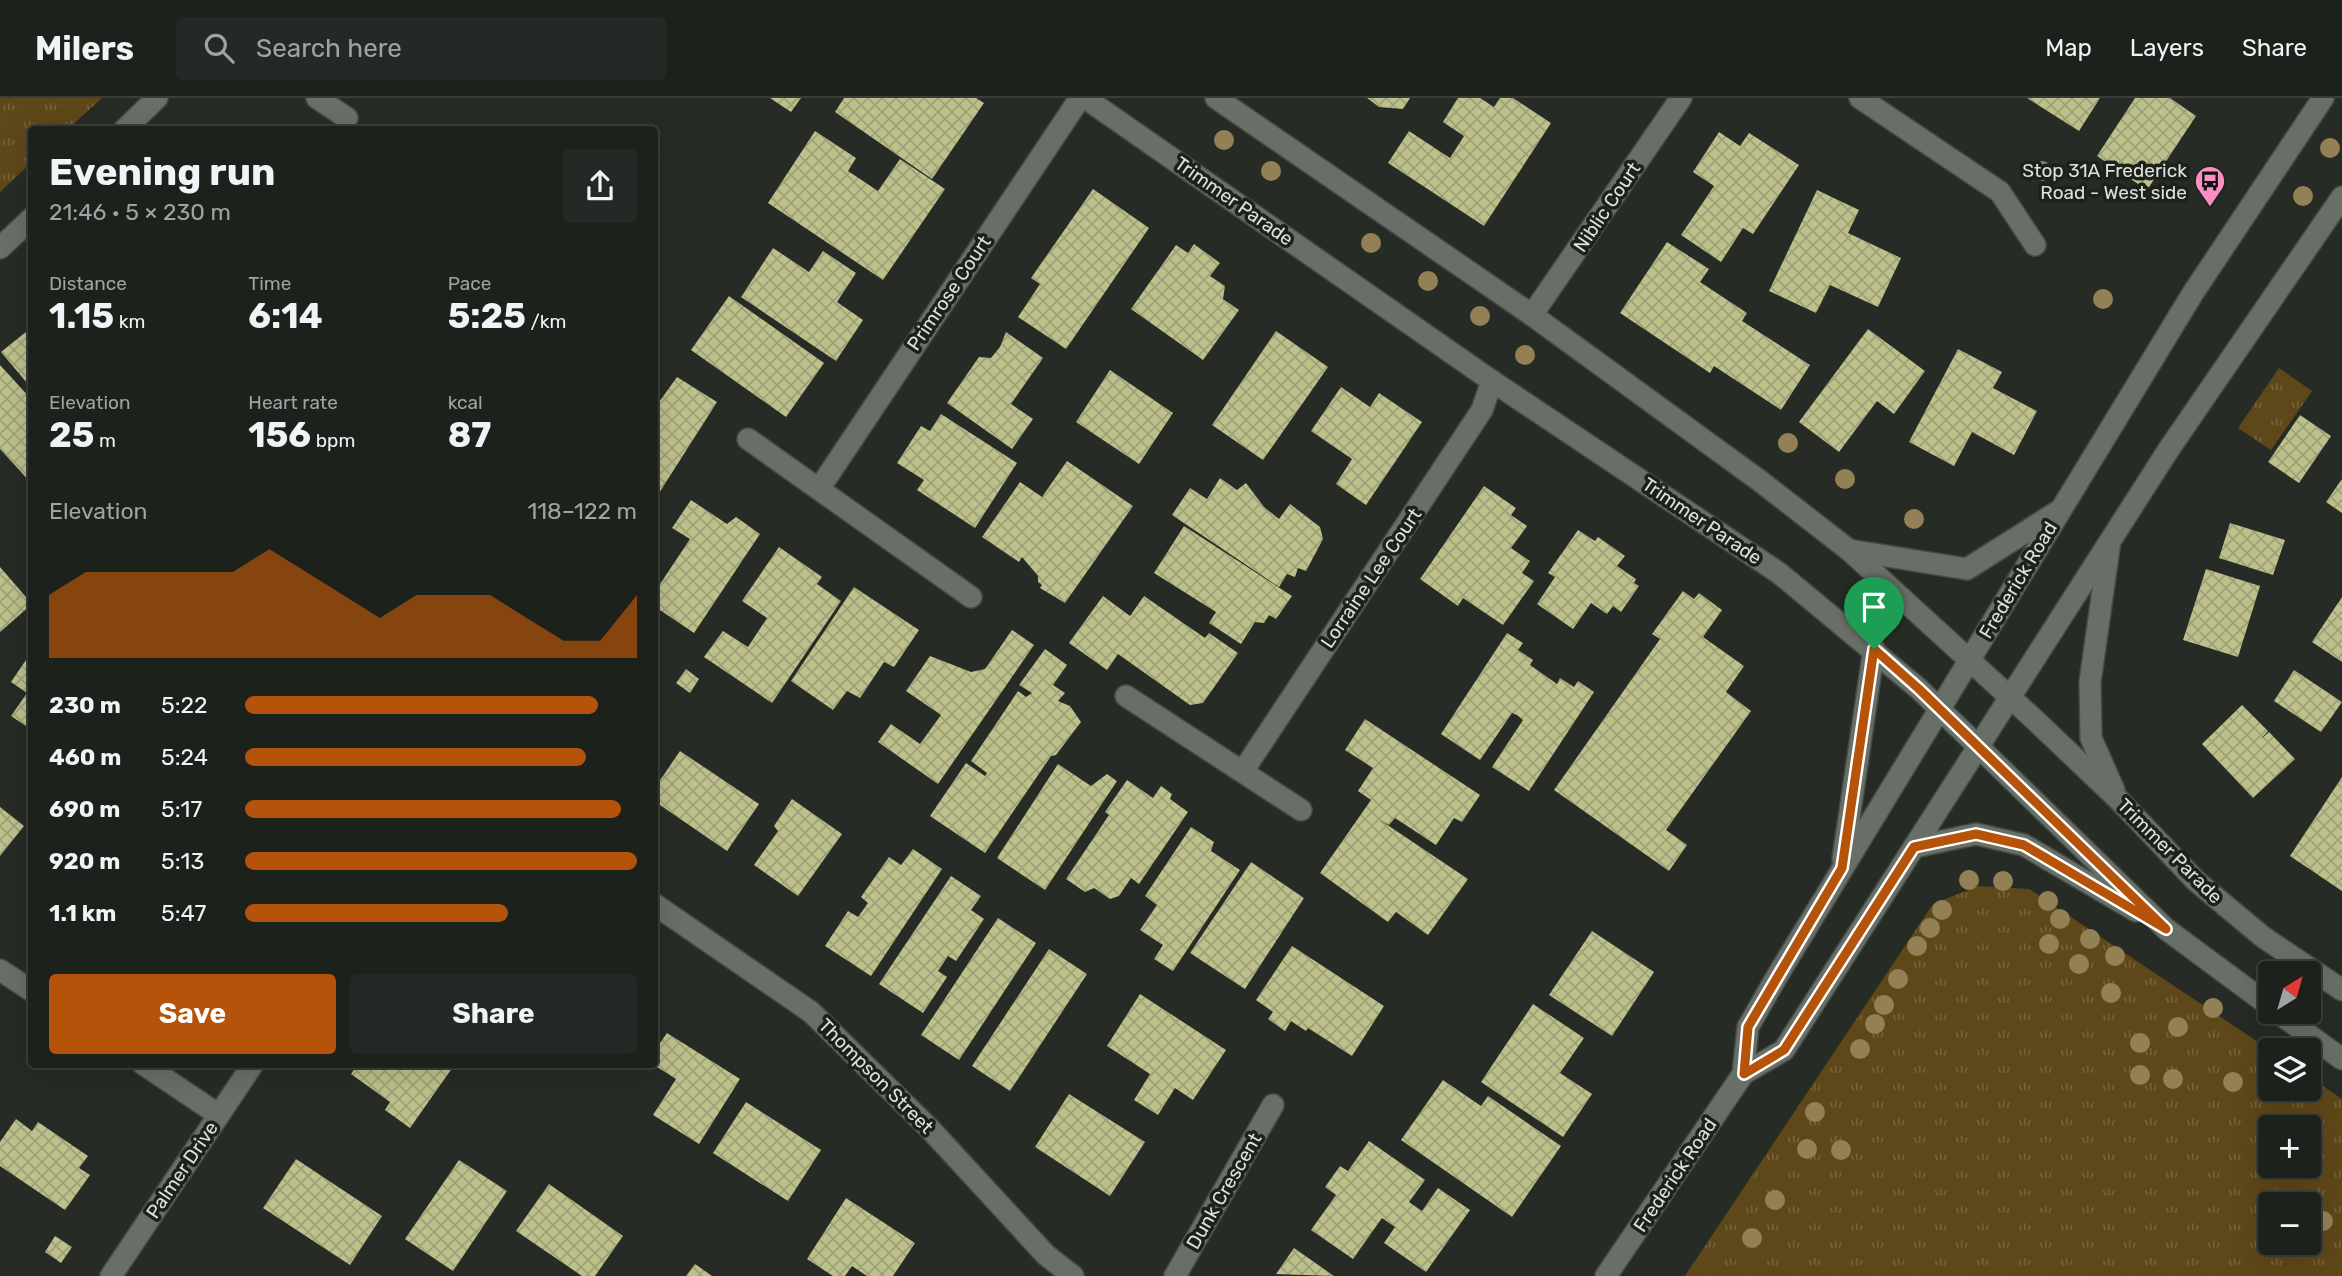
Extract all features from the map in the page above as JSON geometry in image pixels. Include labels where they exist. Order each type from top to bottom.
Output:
[{"type":"main road","points":[[128,126],[157,98]]},
{"type":"main road","points":[[317,98],[347,118]]},
{"type":"main road","name":"Trimmer Parade","points":[[1082,98],[1492,381],[1779,573],[1874,649],[1941,709],[2166,929],[2258,997]]},
{"type":"main road","name":"Primrose Court","points":[[819,489],[1082,98]]},
{"type":"main road","name":"Trimmer Parade","points":[[1216,98],[1243,107],[1760,481],[1849,550],[2011,696],[2119,800],[2196,881],[2263,937],[2342,990]]},
{"type":"main road","name":"Niblic Court","points":[[1532,315],[1681,98]]},
{"type":"main road","points":[[1860,98],[2000,192],[2035,245]]},
{"type":"main road","name":"Frederick Road","points":[[1744,1074],[1748,1027],[1842,868],[1969,660],[1997,619],[2193,293],[2323,98]]},
{"type":"main road","name":"Frederick Road","points":[[1606,1276],[1744,1074],[1784,1050],[2169,449],[2342,197]]},
{"type":"main road","points":[[0,248],[28,222]]},
{"type":"main road","name":"Lorraine Lee Court","points":[[1243,771],[1482,410],[1492,381]]},
{"type":"main road","points":[[748,439],[971,597]]},
{"type":"main road","points":[[1849,550],[1967,569],[2061,510]]},
{"type":"main road","points":[[2110,542],[2090,682],[2091,738],[2119,800]]},
{"type":"main road","points":[[1842,868],[1874,649]]},
{"type":"main road","points":[[1126,696],[1301,810]]},
{"type":"main road","points":[[1914,847],[1976,834],[2024,845],[2166,929]]},
{"type":"main road","name":"Thompson Street","points":[[658,907],[811,1012],[930,1129],[1046,1255],[1073,1276]]},
{"type":"main road","points":[[0,970],[28,988]]},
{"type":"main road","points":[[2294,1024],[2342,1059]]},
{"type":"main road","points":[[149,1068],[219,1115]]},
{"type":"main road","name":"Palmer Drive","points":[[111,1276],[250,1068]]},
{"type":"main road","name":"Dunk Crescent","points":[[1175,1276],[1273,1105]]},
{"type":"green space","points":[[0,98],[102,98],[71,126],[28,126],[28,166],[0,192]]},
{"type":"green space","points":[[2279,368],[2312,391],[2271,450],[2238,428]]},
{"type":"green space","points":[[1978,886],[2029,889],[2258,1042],[2258,1101],[2321,1101],[2321,1085],[2342,1099],[2342,1276],[1685,1276],[1933,904]]},
{"type":"building","points":[[770,98],[801,98],[791,112]]},
{"type":"building","points":[[844,98],[976,98],[984,103],[932,179],[835,112]]},
{"type":"building","points":[[1367,98],[1410,98],[1403,109],[1379,107]]},
{"type":"building","points":[[1458,98],[1480,98],[1494,107],[1500,98],[1513,98],[1551,123],[1484,226],[1388,163],[1409,131],[1450,158],[1464,136],[1443,122]]},
{"type":"building","points":[[2027,98],[2100,98],[2079,131]]},
{"type":"building","points":[[2135,98],[2170,98],[2196,116],[2147,190],[2097,156]]},
{"type":"building","points":[[815,131],[856,158],[848,171],[878,191],[900,159],[945,189],[883,280],[768,203]]},
{"type":"building","points":[[1719,132],[1740,146],[1749,133],[1799,165],[1753,234],[1743,228],[1721,262],[1681,235],[1714,186],[1693,172]]},
{"type":"building","points":[[1093,189],[1149,228],[1066,349],[1018,317],[1040,284],[1031,278]]},
{"type":"building","points":[[1817,190],[1859,210],[1848,233],[1901,258],[1878,307],[1830,285],[1816,313],[1769,291]]},
{"type":"building","points":[[1667,242],[1709,269],[1700,282],[1747,313],[1742,321],[1810,365],[1781,410],[1714,366],[1710,373],[1620,313]]},
{"type":"building","points":[[1194,244],[1220,263],[1210,276],[1225,286],[1223,299],[1239,310],[1203,360],[1131,309],[1176,245],[1188,253]]},
{"type":"building","points":[[773,248],[809,272],[823,251],[856,273],[837,302],[863,320],[836,361],[741,297]]},
{"type":"building","points":[[729,296],[824,363],[786,417],[691,350]]},
{"type":"building","points":[[1868,329],[1925,371],[1894,414],[1877,401],[1839,452],[1799,422]]},
{"type":"building","points":[[28,330],[28,384],[1,352]]},
{"type":"building","points":[[1276,331],[1328,367],[1263,460],[1212,425]]},
{"type":"building","points":[[1006,332],[1043,358],[1011,404],[1033,419],[1012,449],[947,403],[979,357],[991,358],[1000,347]]},
{"type":"building","points":[[1958,349],[2002,372],[1993,388],[2037,411],[2014,455],[1972,432],[1954,466],[1909,442]]},
{"type":"building","points":[[0,365],[28,396],[28,480],[0,449]]},
{"type":"building","points":[[1110,370],[1173,413],[1139,464],[1076,422]]},
{"type":"building","points":[[677,377],[717,402],[658,495],[658,403]]},
{"type":"building","points":[[1341,387],[1370,407],[1379,393],[1422,422],[1366,505],[1336,484],[1352,459],[1311,431]]},
{"type":"building","points":[[941,414],[1017,463],[975,528],[917,490],[924,480],[897,463],[921,426],[930,431]]},
{"type":"building","points":[[2300,415],[2331,436],[2299,483],[2268,462]]},
{"type":"building","points":[[1067,461],[1133,506],[1065,603],[1040,588],[1042,585],[1038,582],[1038,576],[1022,557],[1019,562],[982,537],[1020,482],[1042,497]]},
{"type":"building","points":[[1220,478],[1237,490],[1246,483],[1264,507],[1279,519],[1290,504],[1320,527],[1323,539],[1306,571],[1298,568],[1295,577],[1287,574],[1279,587],[1172,515],[1190,488],[1207,499]]},
{"type":"building","points":[[2342,479],[2342,513],[2326,502]]},
{"type":"building","points":[[1484,486],[1516,508],[1511,515],[1527,526],[1511,548],[1530,561],[1522,573],[1534,581],[1503,625],[1463,598],[1458,606],[1420,579]]},
{"type":"building","points":[[691,500],[727,524],[736,517],[760,534],[694,633],[658,609],[658,587],[690,539],[672,528]]},
{"type":"building","points":[[2230,523],[2285,540],[2273,575],[2219,558]]},
{"type":"building","points":[[1184,526],[1292,596],[1276,619],[1269,615],[1264,623],[1255,622],[1241,644],[1209,623],[1216,612],[1154,573]]},
{"type":"building","points":[[1578,530],[1595,541],[1598,537],[1625,556],[1617,566],[1636,579],[1634,583],[1639,586],[1621,612],[1613,606],[1607,614],[1591,603],[1573,629],[1537,604],[1555,577],[1548,573]]},
{"type":"building","points":[[779,547],[822,577],[817,584],[841,601],[772,703],[704,657],[723,631],[748,647],[767,618],[742,601]]},
{"type":"building","points":[[0,567],[28,599],[28,608],[0,632]]},
{"type":"building","points":[[2206,569],[2260,586],[2238,657],[2183,640]]},
{"type":"building","points":[[854,587],[919,630],[894,667],[884,662],[860,698],[847,691],[833,710],[791,681]]},
{"type":"building","points":[[1683,591],[1694,599],[1699,593],[1722,610],[1703,637],[1744,666],[1726,692],[1751,711],[1666,830],[1687,845],[1669,871],[1554,790],[1660,639],[1652,634]]},
{"type":"building","points":[[1103,596],[1130,616],[1144,596],[1205,638],[1209,633],[1238,653],[1203,703],[1190,705],[1118,654],[1107,670],[1069,643]]},
{"type":"building","points":[[2342,597],[2342,662],[2312,642]]},
{"type":"building","points":[[1012,630],[1034,645],[938,784],[878,742],[891,724],[920,744],[941,715],[906,691],[930,656],[971,672],[985,669]]},
{"type":"building","points":[[1507,633],[1523,643],[1518,650],[1533,660],[1530,665],[1557,684],[1560,678],[1574,687],[1578,681],[1594,692],[1529,791],[1492,767],[1523,720],[1517,715],[1512,713],[1480,760],[1441,734]]},
{"type":"building","points":[[1045,649],[1067,665],[1053,685],[1065,693],[1058,701],[1070,706],[1081,722],[1056,755],[1051,756],[985,853],[930,816],[966,763],[985,776],[987,773],[971,761],[1018,691],[1026,697],[1032,693],[1019,685]]},
{"type":"building","points":[[28,657],[28,727],[11,716],[27,693],[11,682]]},
{"type":"building","points":[[686,669],[699,679],[690,693],[676,683]]},
{"type":"building","points":[[2294,670],[2342,702],[2321,732],[2274,701]]},
{"type":"building","points":[[2242,705],[2268,731],[2260,740],[2269,732],[2295,759],[2253,798],[2202,744]]},
{"type":"building","points":[[1365,719],[1480,795],[1462,822],[1454,818],[1436,845],[1395,818],[1389,825],[1380,820],[1468,879],[1428,935],[1396,912],[1388,922],[1320,873],[1371,800],[1358,791],[1373,768],[1345,750]]},
{"type":"building","points":[[680,751],[759,804],[727,851],[658,804],[658,783]]},
{"type":"building","points":[[1058,764],[1091,786],[1107,774],[1117,781],[1045,890],[997,858]]},
{"type":"building","points":[[2342,777],[2342,891],[2290,856]]},
{"type":"building","points":[[1127,780],[1153,798],[1161,786],[1172,794],[1170,799],[1188,812],[1139,884],[1131,878],[1119,896],[1110,899],[1094,888],[1085,892],[1066,879],[1109,815],[1105,812]]},
{"type":"building","points":[[792,799],[842,834],[798,896],[754,865],[778,831],[774,826]]},
{"type":"building","points":[[0,807],[24,826],[0,856]]},
{"type":"building","points":[[1191,827],[1214,842],[1211,851],[1240,870],[1173,971],[1154,959],[1163,945],[1140,930],[1157,905],[1145,896]]},
{"type":"building","points":[[913,849],[942,869],[871,976],[825,946],[848,911],[858,917],[868,903],[861,897],[889,857],[901,865]]},
{"type":"building","points":[[1251,862],[1304,898],[1245,989],[1190,953]]},
{"type":"building","points":[[951,876],[981,896],[971,910],[984,919],[956,961],[948,956],[938,971],[947,977],[923,1013],[879,984]]},
{"type":"building","points":[[998,918],[1036,943],[959,1060],[921,1035]]},
{"type":"building","points":[[1592,931],[1654,972],[1612,1036],[1549,995]]},
{"type":"building","points":[[1292,946],[1384,1006],[1352,1056],[1308,1028],[1306,1031],[1291,1021],[1285,1031],[1268,1019],[1273,1012],[1256,1000]]},
{"type":"building","points":[[1049,949],[1087,974],[1010,1091],[972,1066]]},
{"type":"building","points":[[1140,994],[1226,1050],[1193,1100],[1175,1088],[1158,1115],[1134,1100],[1150,1074],[1107,1046]]},
{"type":"building","points":[[1533,1004],[1584,1038],[1560,1073],[1592,1094],[1563,1137],[1481,1082]]},
{"type":"building","points":[[667,1033],[740,1079],[699,1144],[653,1115],[676,1079],[658,1068],[658,1046]]},
{"type":"building","points":[[355,1068],[452,1068],[410,1128],[385,1110],[390,1102],[351,1074]]},
{"type":"building","points":[[1443,1080],[1481,1106],[1488,1096],[1561,1146],[1512,1217],[1401,1140]]},
{"type":"building","points":[[1069,1094],[1145,1142],[1110,1196],[1035,1147]]},
{"type":"building","points":[[746,1102],[821,1150],[788,1201],[713,1153]]},
{"type":"building","points":[[16,1119],[32,1131],[38,1122],[88,1156],[79,1168],[90,1175],[65,1210],[0,1166],[0,1142]]},
{"type":"building","points":[[1369,1141],[1425,1180],[1409,1202],[1422,1211],[1438,1188],[1470,1210],[1426,1272],[1384,1243],[1395,1227],[1382,1218],[1353,1259],[1311,1230],[1336,1195],[1325,1187],[1340,1166],[1348,1171]]},
{"type":"building","points":[[296,1159],[382,1216],[350,1265],[263,1208]]},
{"type":"building","points":[[459,1160],[507,1191],[453,1271],[405,1239]]},
{"type":"building","points":[[549,1184],[623,1236],[595,1276],[582,1276],[516,1231]]},
{"type":"building","points":[[846,1198],[915,1243],[893,1276],[867,1276],[852,1266],[845,1276],[833,1276],[807,1259]]},
{"type":"building","points":[[55,1236],[72,1247],[61,1263],[45,1252]]},
{"type":"building","points":[[1294,1248],[1334,1276],[1276,1274]]},
{"type":"building","points":[[695,1264],[712,1276],[686,1276]]},
{"type":"place","name":"Stop 31A Frederick Road - West side","points":[[2210,208]]},
{"type":"route","points":[[1874,649],[1919,689],[2166,929],[2024,845],[1976,834],[1914,847],[1784,1050],[1744,1074],[1748,1027],[1842,868],[1874,649]]}]
